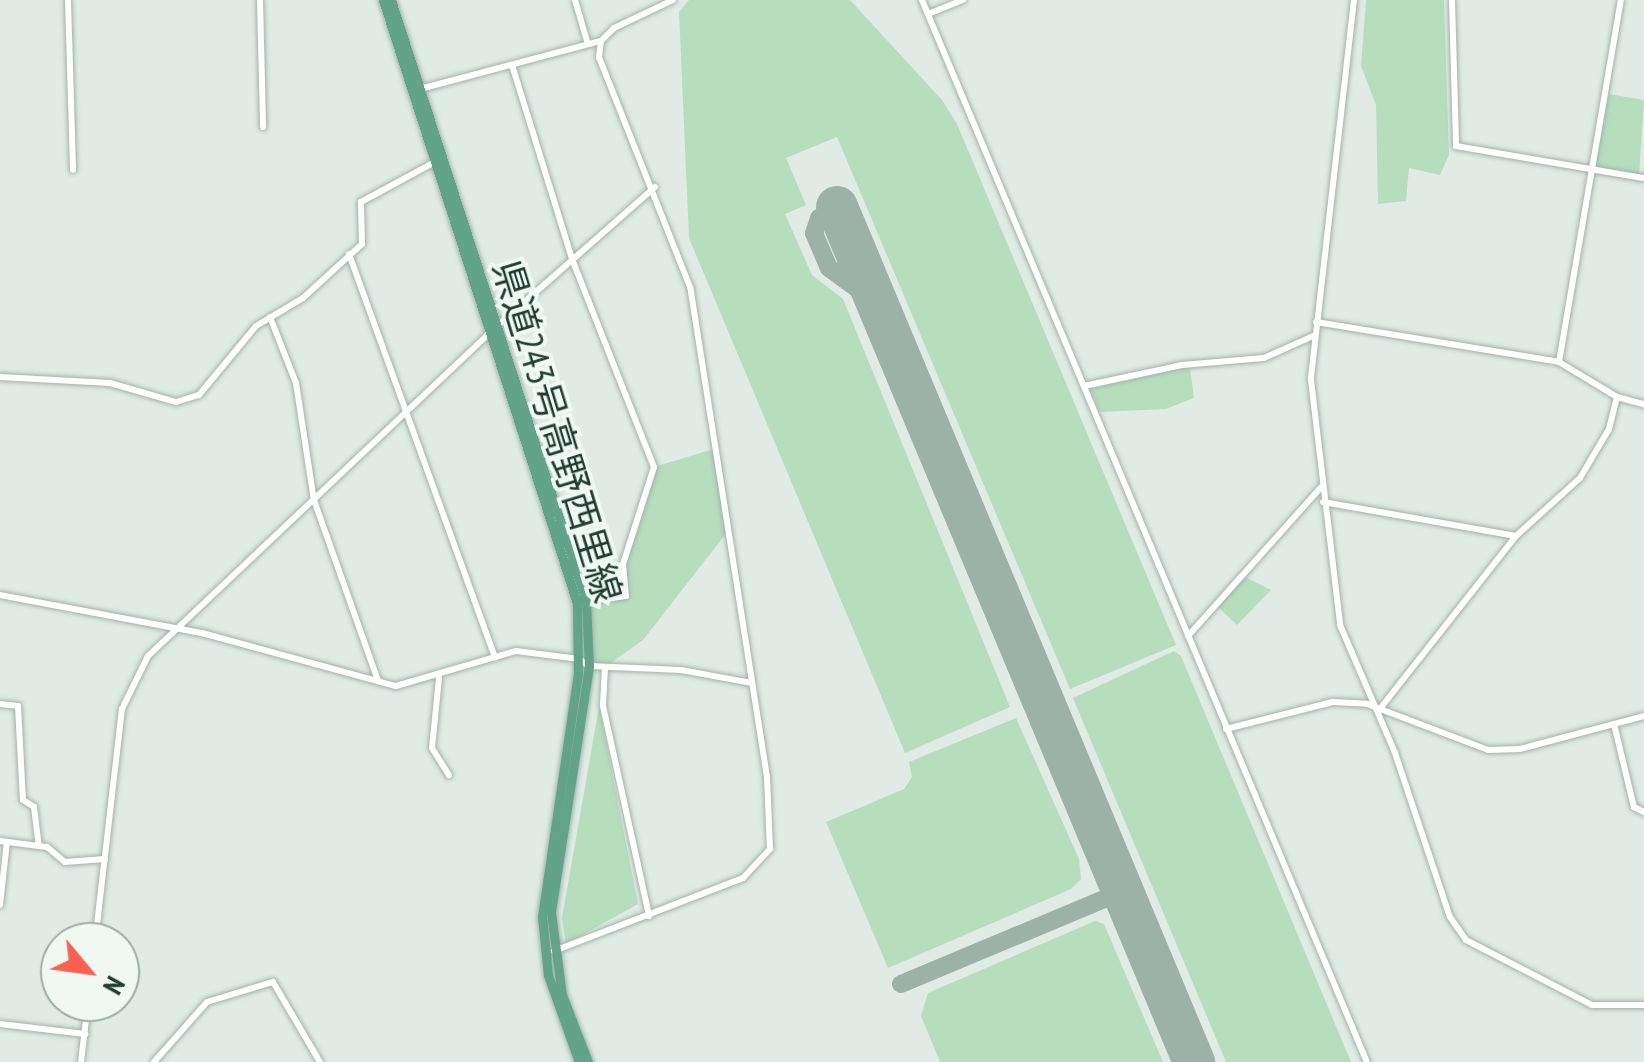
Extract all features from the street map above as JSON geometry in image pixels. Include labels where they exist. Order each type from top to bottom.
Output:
[{"type":"main road","name":"県道243号高野西里線","points":[[382,0],[571,578],[579,659],[542,916],[548,975],[578,1062]]},
{"type":"main road","name":"県道243号高野西里線","points":[[392,0],[432,164],[586,601],[589,666],[552,883],[553,952],[588,1062]]},
{"type":"street","points":[[68,0],[72,170]]},
{"type":"street","points":[[260,0],[263,126]]},
{"type":"street","points":[[576,0],[588,40]]},
{"type":"street","points":[[553,952],[743,878],[770,849],[752,682],[690,287],[655,187],[600,57],[602,41],[623,22],[673,0]]},
{"type":"street","points":[[922,0],[1367,1062]]},
{"type":"street","points":[[928,14],[963,0]]},
{"type":"street","points":[[1354,0],[1310,380],[1340,625],[1379,713],[1450,916],[1466,940],[1592,1004],[1644,1004]]},
{"type":"street","points":[[1452,0],[1456,146],[1644,178]]},
{"type":"street","points":[[1560,362],[1622,0]]},
{"type":"street","points":[[414,90],[512,65],[588,40],[602,41]]},
{"type":"street","points":[[512,65],[572,259],[654,467],[623,564],[626,596],[586,601]]},
{"type":"street","points":[[0,377],[110,384],[176,402],[214,382],[270,317],[302,298],[362,244],[361,202],[432,164]]},
{"type":"street","points":[[97,922],[122,709],[139,669],[172,628],[314,500],[490,332],[655,187]]},
{"type":"street","points":[[350,254],[495,657]]},
{"type":"street","points":[[270,317],[296,383],[314,500],[378,681]]},
{"type":"street","points":[[1316,322],[1560,362],[1617,397],[1644,404]]},
{"type":"street","points":[[1084,386],[1182,365],[1264,358],[1314,336]]},
{"type":"street","points":[[1379,713],[1516,536],[1580,478],[1609,428],[1617,397]]},
{"type":"street","points":[[1188,636],[1322,486]]},
{"type":"street","points":[[1324,502],[1516,536]]},
{"type":"street","points":[[0,595],[172,628],[408,686],[516,652],[579,659],[589,666],[681,670],[752,682]]},
{"type":"street","points":[[604,667],[603,706],[649,916]]},
{"type":"street","points":[[439,678],[432,748],[449,775]]},
{"type":"street","points":[[1226,729],[1333,702],[1367,704],[1379,713],[1488,750],[1520,749],[1644,716]]},
{"type":"street","points":[[0,704],[18,706],[23,800],[34,807],[39,845]]},
{"type":"street","points":[[1614,724],[1634,807],[1644,812]]},
{"type":"street","points":[[0,906],[4,842],[39,845],[65,862],[105,859]]},
{"type":"street","points":[[154,1062],[215,996],[273,982],[320,1062]]},
{"type":"street","points":[[81,1062],[86,1022]]},
{"type":"street","points":[[0,1024],[84,1034]]},
{"type":"green space","points":[[689,0],[850,0],[942,100],[957,124],[1176,645],[1070,689],[837,137],[786,158],[806,205],[785,214],[812,275],[843,299],[1010,707],[905,753],[689,238],[679,12]]},
{"type":"green space","points":[[1366,0],[1444,0],[1449,155],[1440,175],[1409,168],[1406,201],[1378,204],[1376,105],[1361,66]]},
{"type":"green space","points":[[1609,94],[1644,100],[1639,175],[1595,168]]},
{"type":"green space","points":[[1190,367],[1194,398],[1166,409],[1100,412],[1090,389]]},
{"type":"green space","points":[[714,449],[728,531],[643,640],[605,667],[589,666],[586,601],[626,596],[623,564],[654,467]]},
{"type":"green space","points":[[1245,577],[1271,590],[1237,625],[1217,606]]},
{"type":"green space","points":[[1174,651],[1181,656],[1351,1062],[1226,1062],[1073,698]]},
{"type":"green space","points":[[599,707],[638,904],[566,944],[562,918]]},
{"type":"green space","points":[[1016,718],[1079,859],[1081,879],[1071,889],[888,968],[826,822],[904,789],[912,777],[909,762]]},
{"type":"green space","points":[[1095,921],[1104,924],[1163,1062],[940,1062],[921,1016],[928,993]]},
{"type":"taxiway","points":[[844,223],[831,213],[819,218],[814,233],[829,268],[878,304]]},
{"type":"taxiway","points":[[901,984],[1121,892]]},
{"type":"runway","points":[[837,207],[1194,1062]]}]
